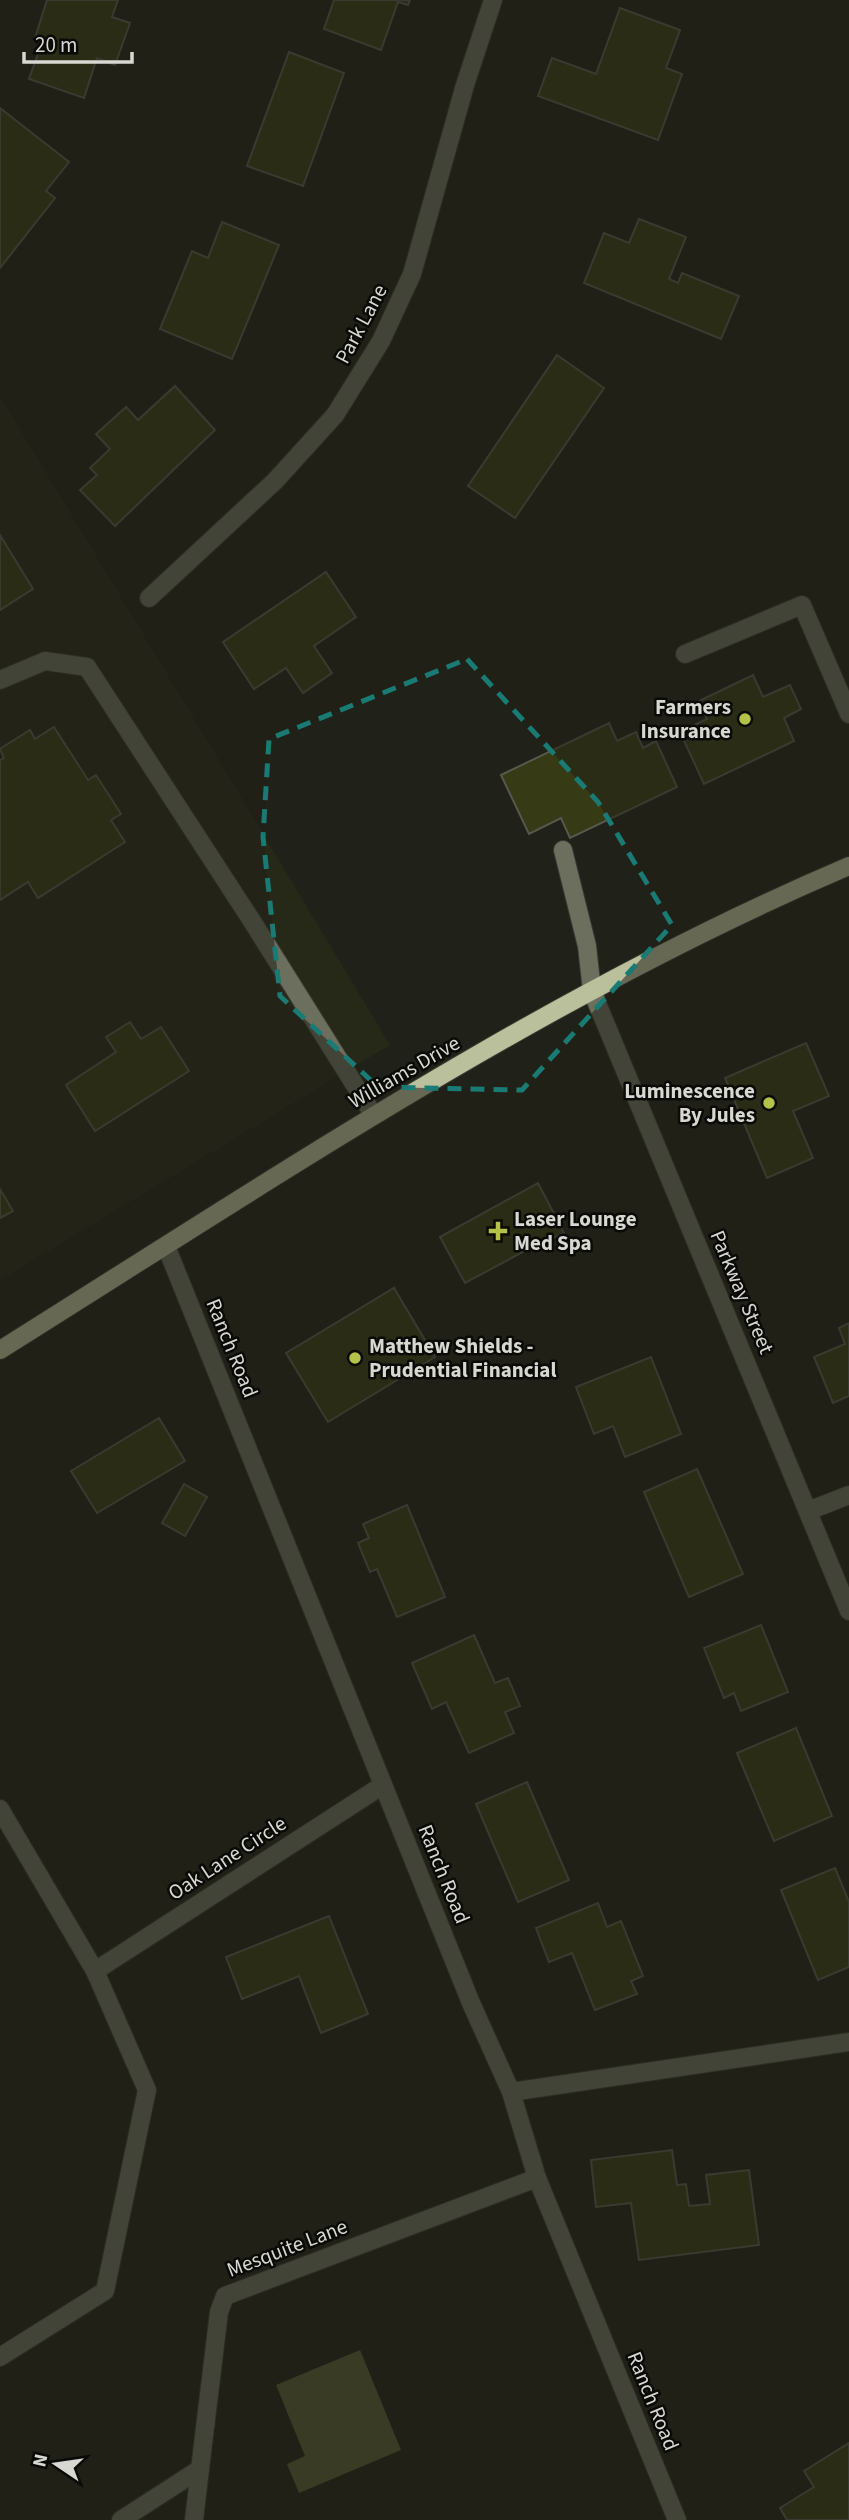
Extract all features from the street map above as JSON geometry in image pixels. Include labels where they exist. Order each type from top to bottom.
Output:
[{"type":"main road","name":"Williams Drive","points":[[0,1350],[373,1114],[614,978],[849,866]]},
{"type":"street","name":"Park Lane","points":[[149,598],[275,481],[301,453],[335,415],[381,341],[412,274],[465,85],[493,0]]},
{"type":"street","points":[[685,654],[802,605],[849,713]]},
{"type":"street","points":[[0,680],[45,661],[87,667],[373,1114]]},
{"type":"street","name":"Parkway Street","points":[[564,850],[587,946],[592,991],[849,1611]]},
{"type":"street","name":"Ranch Road","points":[[166,1246],[471,2003],[511,2092],[537,2178],[677,2520]]},
{"type":"street","points":[[808,1511],[849,1495]]},
{"type":"street","name":"Oak Lane Circle","points":[[95,1970],[383,1785]]},
{"type":"street","points":[[0,1810],[95,1970],[147,2090],[105,2291],[0,2357]]},
{"type":"street","points":[[511,2092],[849,2042]]},
{"type":"street","name":"Mesquite Lane","points":[[200,2469],[219,2312],[225,2296],[537,2178]]},
{"type":"street","points":[[121,2520],[200,2469]]},
{"type":"street","points":[[194,2520],[200,2469]]},
{"type":"highlighted area","points":[[467,659],[598,802],[672,925],[522,1090],[378,1087],[280,996],[263,837],[269,739]]},
{"type":"shaded area","points":[[0,396],[390,1045],[0,1280]]},
{"type":"shaded area","points":[[360,2350],[401,2450],[299,2493],[287,2464],[305,2456],[276,2385]]},
{"type":"building","points":[[47,0],[118,0],[112,17],[130,23],[115,65],[97,58],[84,98],[29,79],[43,40],[35,38]]},
{"type":"building","points":[[334,0],[410,0],[408,5],[398,2],[381,50],[324,29]]},
{"type":"building","points":[[620,8],[680,30],[666,68],[682,74],[658,140],[538,96],[552,58],[596,74]]},
{"type":"building","points":[[289,52],[344,73],[303,186],[247,166]]},
{"type":"building","points":[[0,108],[69,162],[46,191],[55,198],[0,268]]},
{"type":"building","points":[[639,219],[686,237],[669,279],[678,283],[682,273],[739,296],[721,339],[584,283],[604,233],[629,243]]},
{"type":"building","points":[[222,222],[279,245],[232,359],[160,329],[192,251],[208,258]]},
{"type":"building","points":[[557,355],[604,388],[515,518],[468,486]]},
{"type":"building","points":[[175,386],[215,430],[115,526],[80,490],[97,475],[90,468],[110,449],[96,434],[126,407],[138,420]]},
{"type":"building","points":[[0,535],[33,589],[0,610]]},
{"type":"building","points":[[326,572],[356,617],[314,646],[332,673],[303,693],[286,668],[254,689],[223,642]]},
{"type":"building","points":[[753,675],[763,697],[790,685],[801,709],[784,718],[794,741],[704,784],[680,732],[707,719],[699,701]]},
{"type":"building","points":[[609,723],[617,741],[636,732],[643,748],[656,741],[677,787],[570,838],[561,818],[529,834],[501,775]]},
{"type":"building","points":[[54,727],[88,780],[96,775],[121,814],[111,820],[125,842],[38,898],[28,882],[0,900],[0,760],[4,758],[0,749],[30,730],[35,739]]},
{"type":"building","points":[[130,1022],[141,1039],[161,1027],[189,1071],[95,1131],[66,1085],[116,1052],[106,1037]]},
{"type":"building","points":[[806,1043],[829,1096],[793,1111],[813,1158],[767,1178],[725,1078]]},
{"type":"building","points":[[538,1183],[564,1233],[542,1243],[535,1250],[534,1246],[465,1283],[440,1237]]},
{"type":"building","points":[[0,1189],[13,1211],[0,1218]]},
{"type":"building","points":[[394,1288],[435,1357],[328,1422],[286,1353]]},
{"type":"building","points":[[849,1323],[849,1396],[833,1403],[814,1357],[845,1344],[839,1328]]},
{"type":"building","points":[[651,1357],[681,1434],[625,1457],[613,1426],[594,1434],[576,1387]]},
{"type":"building","points":[[159,1418],[185,1461],[97,1513],[71,1471]]},
{"type":"building","points":[[697,1469],[743,1574],[689,1597],[644,1492]]},
{"type":"building","points":[[184,1484],[207,1497],[185,1536],[162,1523]]},
{"type":"building","points":[[407,1505],[445,1597],[397,1617],[377,1569],[370,1572],[358,1543],[369,1538],[363,1524]]},
{"type":"building","points":[[761,1625],[788,1692],[741,1711],[734,1693],[724,1698],[704,1648]]},
{"type":"building","points":[[474,1635],[495,1683],[508,1678],[520,1706],[505,1712],[514,1733],[469,1753],[446,1702],[432,1709],[412,1663]]},
{"type":"building","points":[[796,1728],[832,1816],[774,1841],[737,1753]]},
{"type":"building","points":[[527,1782],[569,1880],[518,1902],[476,1804]]},
{"type":"building","points":[[835,1868],[849,1902],[849,1967],[818,1980],[781,1890]]},
{"type":"building","points":[[598,1903],[607,1927],[621,1921],[643,1976],[631,1981],[637,1994],[595,2010],[572,1953],[549,1962],[536,1928]]},
{"type":"building","points":[[329,1916],[368,2014],[321,2033],[299,1976],[242,1999],[226,1957]]},
{"type":"building","points":[[672,2150],[677,2185],[686,2184],[689,2206],[710,2204],[706,2175],[749,2170],[759,2245],[639,2260],[631,2203],[596,2207],[591,2160]]},
{"type":"building","points":[[849,2443],[849,2520],[787,2520],[780,2508],[814,2487],[804,2471]]},
{"type":"place","name":"Farmers Insurance","points":[[745,719]]},
{"type":"place","name":"Luminescence By Jules","points":[[769,1103]]},
{"type":"place","name":"Laser Lounge Med Spa","points":[[498,1231]]},
{"type":"place","name":"Matthew Shields - Prudential Financial","points":[[355,1358]]}]
